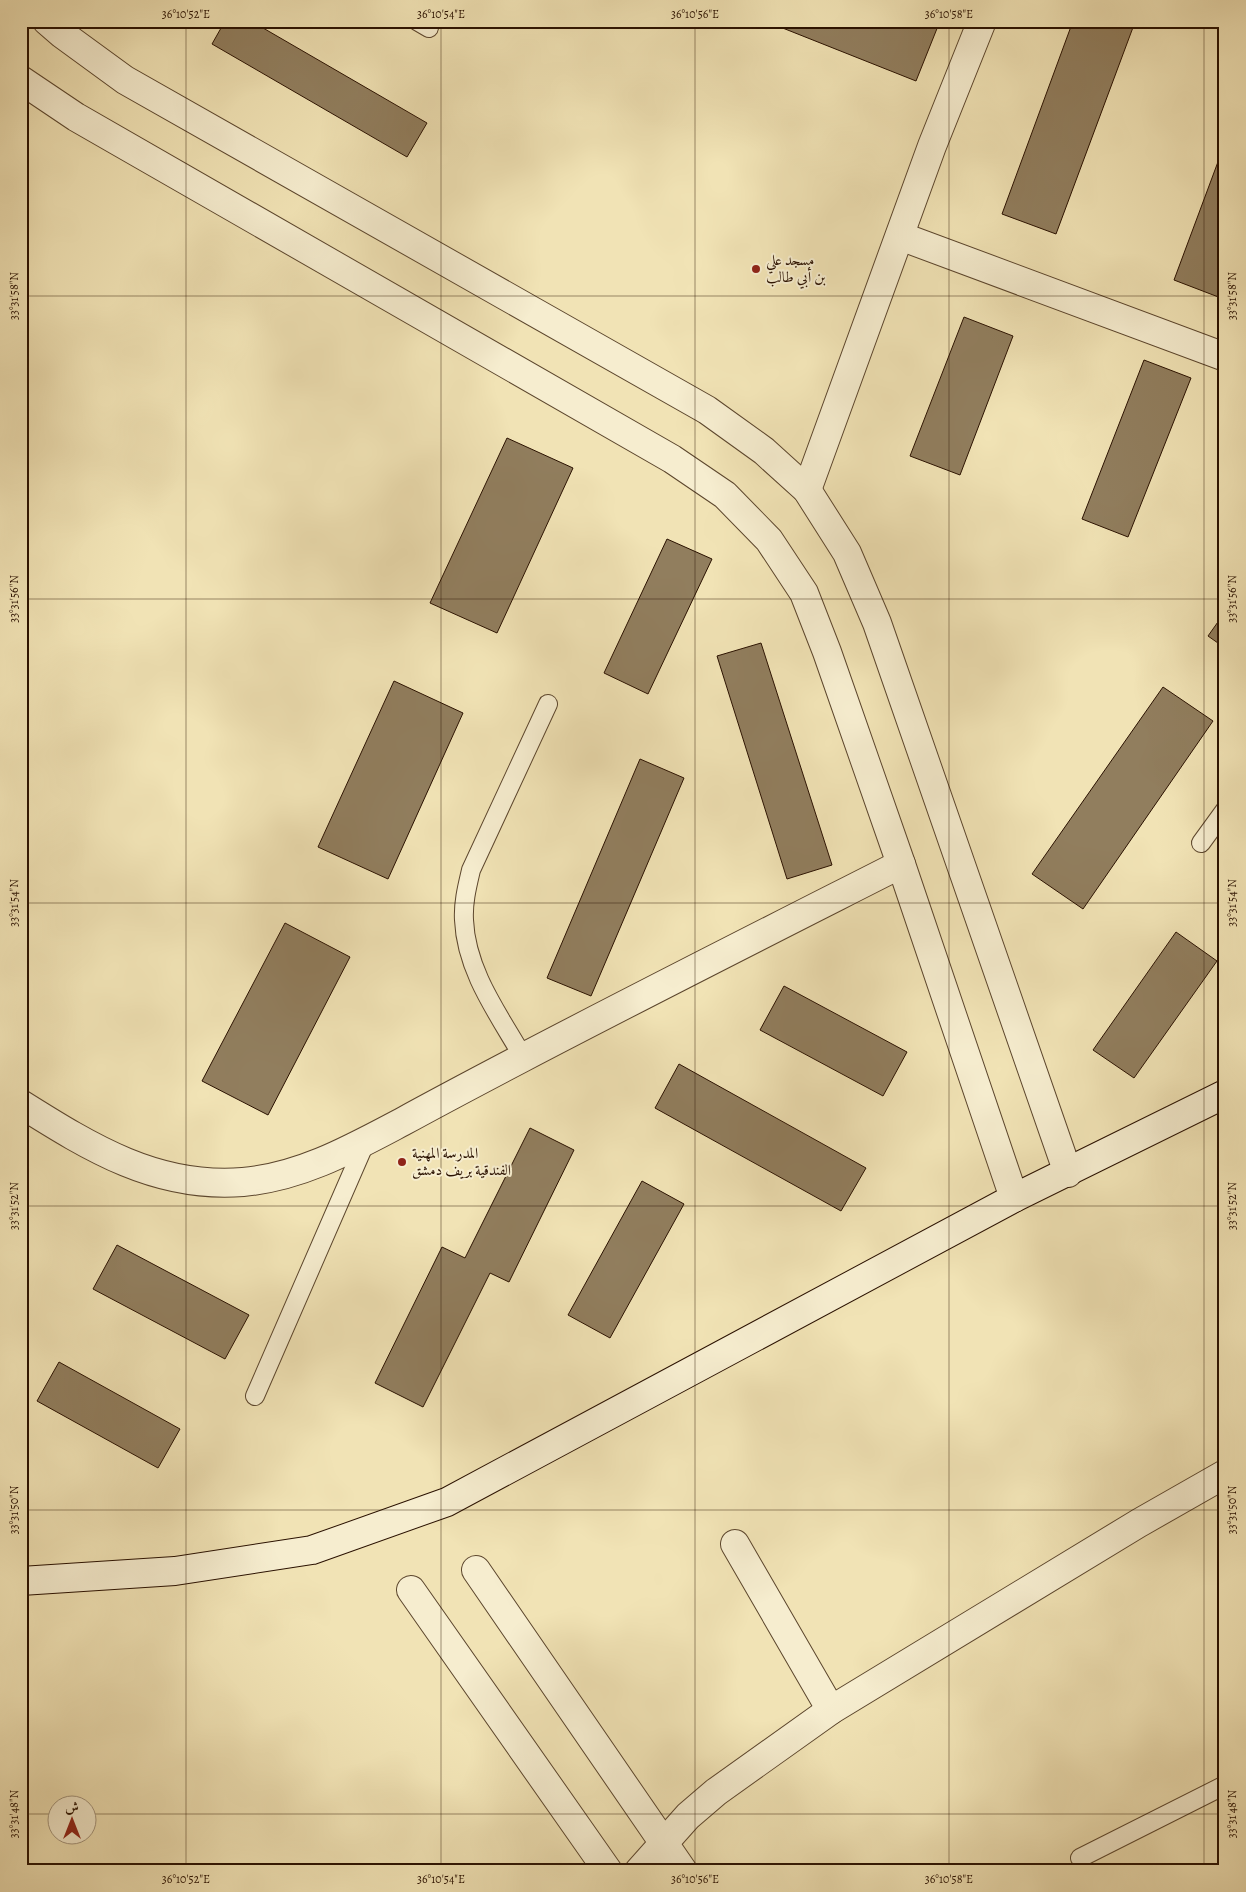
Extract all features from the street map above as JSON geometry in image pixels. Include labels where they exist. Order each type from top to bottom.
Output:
[{"type":"street","points":[[47,21],[125,80],[707,410],[764,451],[808,490],[847,553],[877,623],[1068,1173]]},
{"type":"street","points":[[808,490],[932,146],[982,21]]},
{"type":"street","points":[[21,80],[76,117],[672,460],[725,495],[770,540],[804,593],[827,652],[1014,1198]]},
{"type":"street","points":[[900,236],[1225,357]]},
{"type":"street","points":[[21,1104],[75,1138],[114,1158],[156,1174],[199,1181],[243,1182],[286,1175],[327,1161],[523,1057],[901,864]]},
{"type":"street","points":[[21,1581],[175,1571],[312,1550],[447,1502],[1014,1198],[1225,1094]]},
{"type":"street","points":[[639,1871],[688,1816],[716,1792],[831,1710],[1225,1474]]},
{"type":"street","points":[[735,1544],[831,1710]]},
{"type":"street","points":[[476,1570],[683,1871]]},
{"type":"street","points":[[411,1590],[608,1871]]},
{"type":"lane","points":[[523,1057],[474,969],[467,945],[464,920],[465,895],[471,870],[548,704]]},
{"type":"lane","points":[[1201,843],[1225,810]]},
{"type":"lane","points":[[255,1396],[366,1141]]},
{"type":"lane","points":[[1080,1858],[1225,1785]]},
{"type":"building","points":[[225,21],[251,21],[427,123],[407,157],[212,44]]},
{"type":"building","points":[[765,21],[940,21],[916,81]]},
{"type":"building","points":[[1073,21],[1135,22],[1056,234],[1002,214]]},
{"type":"building","points":[[1225,143],[1225,288],[1221,298],[1174,280]]},
{"type":"building","points":[[964,317],[1013,336],[960,475],[910,456]]},
{"type":"building","points":[[1144,360],[1191,378],[1128,537],[1082,519]]},
{"type":"building","points":[[507,438],[573,468],[497,633],[430,603]]},
{"type":"building","points":[[667,539],[712,559],[648,694],[604,673]]},
{"type":"building","points":[[1225,612],[1225,648],[1208,636]]},
{"type":"building","points":[[761,643],[832,865],[787,879],[717,656]]},
{"type":"building","points":[[394,681],[463,713],[388,879],[318,847]]},
{"type":"building","points":[[1163,687],[1213,721],[1083,909],[1032,874]]},
{"type":"building","points":[[640,759],[684,778],[591,996],[547,978]]},
{"type":"building","points":[[285,923],[350,957],[268,1115],[202,1081]]},
{"type":"building","points":[[1176,932],[1217,961],[1134,1078],[1093,1050]]},
{"type":"building","points":[[784,986],[907,1052],[883,1096],[760,1030]]},
{"type":"building","points":[[679,1064],[866,1168],[841,1211],[655,1108]]},
{"type":"building","points":[[530,1128],[574,1150],[509,1282],[490,1273],[423,1407],[375,1383],[442,1247],[465,1258]]},
{"type":"building","points":[[642,1181],[684,1204],[610,1338],[568,1315]]},
{"type":"building","points":[[117,1245],[249,1315],[225,1359],[93,1289]]},
{"type":"building","points":[[59,1362],[180,1429],[158,1468],[37,1401]]},
{"type":"place","name":"مسجد علي بن أبي طالب","points":[[756,269]]},
{"type":"place","name":"المدرسة المهنية الفندقية بريف دمشق","points":[[402,1162]]}]
